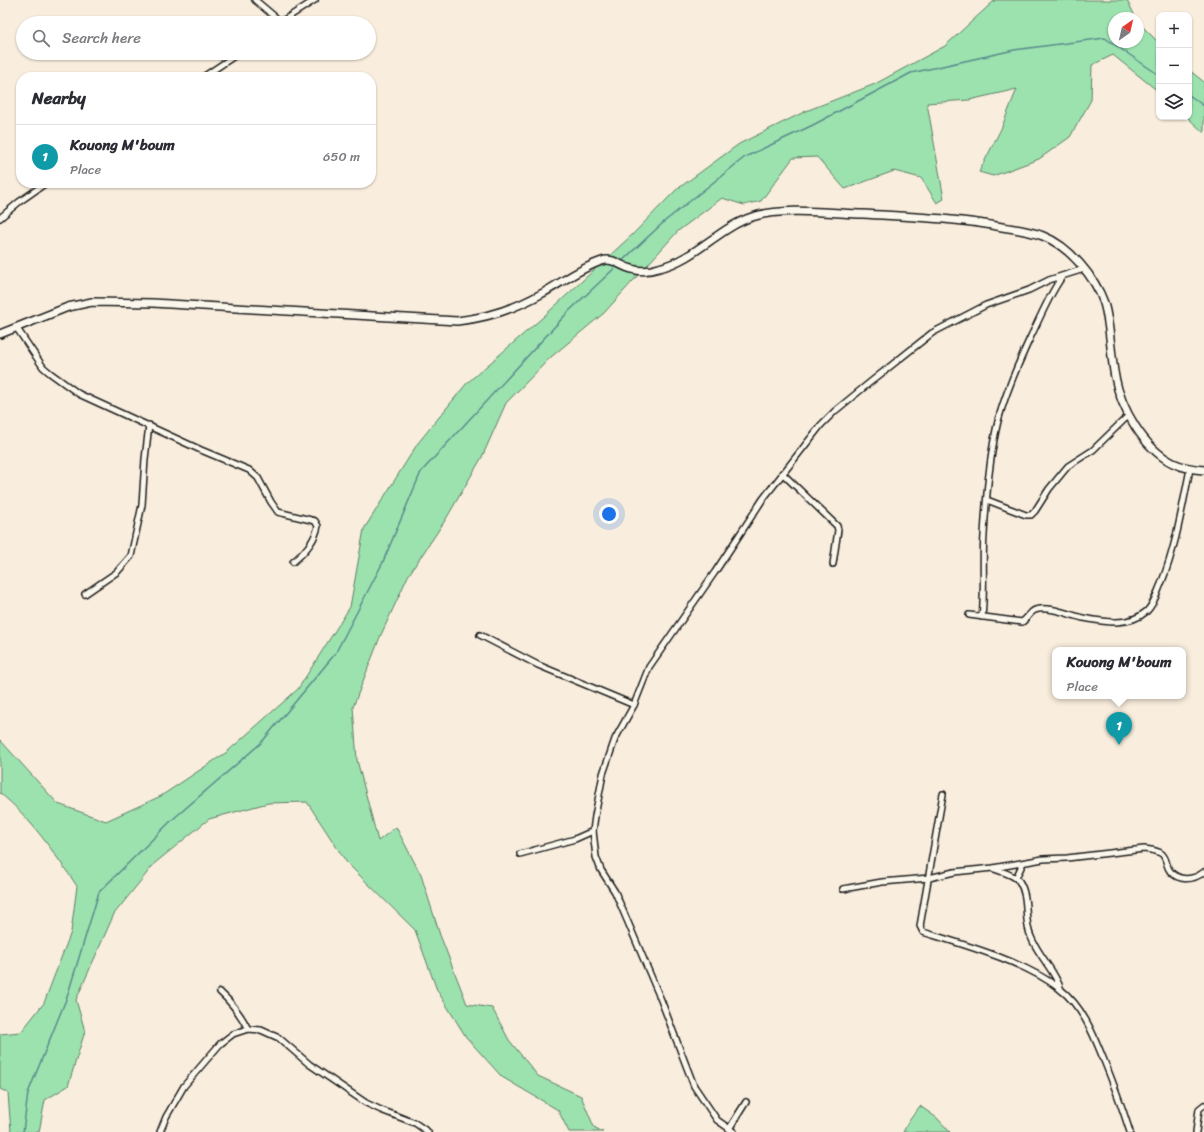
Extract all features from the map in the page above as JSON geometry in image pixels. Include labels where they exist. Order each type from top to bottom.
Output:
[{"type":"street","points":[[255,0],[273,16]]},
{"type":"street","points":[[290,16],[315,0]]},
{"type":"street","points":[[210,72],[228,60]]},
{"type":"street","points":[[0,218],[39,188]]},
{"type":"street","points":[[0,334],[75,304],[104,302],[153,303],[448,321],[465,320],[491,314],[528,301],[589,266],[602,261],[612,260],[628,268],[640,271],[647,271],[668,266],[694,253],[744,220],[769,213],[793,212],[942,218],[990,224],[1028,231],[1048,238],[1068,253],[1084,269],[1096,286],[1103,303],[1115,380],[1129,415],[1152,448],[1162,457],[1175,464],[1190,469],[1204,470]]},
{"type":"street","points":[[746,1102],[732,1131],[713,1116],[694,1086],[628,920],[615,892],[598,864],[595,853],[593,831],[600,788],[606,763],[615,739],[634,705],[649,667],[715,572],[763,499],[821,425],[835,411],[905,353],[932,333],[986,305],[1084,269]]},
{"type":"street","points":[[982,618],[984,586],[984,537],[992,451],[998,420],[1007,391],[1020,359],[1049,297],[1062,277]]},
{"type":"street","points":[[16,327],[43,367],[57,379],[79,394],[201,450],[249,470],[258,478],[278,512],[315,521],[318,526],[315,536],[306,550],[293,562]]},
{"type":"street","points":[[987,500],[1026,515],[1031,515],[1049,489],[1068,466],[1093,450],[1129,415]]},
{"type":"street","points":[[85,594],[117,572],[131,556],[142,505],[149,425]]},
{"type":"street","points":[[970,615],[982,618],[1022,622],[1035,610],[1043,608],[1052,609],[1069,615],[1116,623],[1134,618],[1146,612],[1156,596],[1171,558],[1190,469]]},
{"type":"street","points":[[782,473],[837,526],[838,534],[833,564]]},
{"type":"street","points":[[480,635],[538,665],[634,705]]},
{"type":"street","points":[[944,794],[920,926],[924,932],[1013,964],[1043,978],[1061,990],[1080,1011],[1092,1032],[1114,1084],[1130,1132]]},
{"type":"street","points":[[520,854],[575,839],[593,831]]},
{"type":"street","points":[[843,889],[882,882],[929,878],[954,872],[993,868],[1042,860],[1144,849],[1155,850],[1161,853],[1170,872],[1185,880],[1192,879],[1204,872]]},
{"type":"street","points":[[1016,878],[1023,863]]},
{"type":"street","points":[[993,868],[1016,878],[1020,883],[1025,898],[1028,931],[1036,949],[1054,973],[1061,990]]},
{"type":"street","points":[[220,992],[234,1006],[248,1029]]},
{"type":"street","points":[[160,1132],[166,1117],[184,1086],[220,1044],[233,1034],[248,1029],[261,1030],[279,1038],[309,1064],[366,1103],[415,1123],[428,1132]]},
{"type":"street","points":[[1196,1132],[1199,1110],[1204,1106]]},
{"type":"green space","points":[[995,0],[1127,0],[1133,12],[1108,12],[1108,48],[1144,48],[1144,28],[1156,40],[1156,90],[1113,55],[1092,65],[1091,100],[1070,137],[1039,159],[993,176],[979,172],[1001,129],[1017,89],[969,100],[927,103],[944,199],[937,203],[921,178],[894,171],[845,189],[817,157],[793,158],[761,201],[744,205],[722,198],[678,231],[604,313],[551,357],[506,403],[482,457],[446,519],[408,576],[380,637],[353,707],[357,760],[378,841],[396,827],[421,875],[440,935],[467,1004],[492,1008],[509,1040],[538,1076],[581,1096],[594,1127],[603,1132],[569,1132],[558,1110],[502,1077],[466,1037],[437,990],[415,930],[347,863],[307,802],[268,803],[209,819],[155,863],[114,914],[76,1000],[85,1031],[68,1086],[45,1100],[39,1132],[11,1132],[8,1093],[0,1089],[0,1034],[21,1032],[44,1003],[71,932],[77,886],[32,825],[12,803],[0,793],[0,740],[58,804],[106,821],[161,796],[227,752],[298,689],[350,607],[364,529],[418,443],[467,383],[542,318],[632,235],[676,190],[739,144],[806,111],[875,84],[945,46]]},
{"type":"green space","points":[[1192,72],[1204,82],[1204,133],[1190,120],[1192,120]]},
{"type":"green space","points":[[920,1106],[937,1118],[950,1132],[903,1132]]},
{"type":"waterway","points":[[621,262],[665,221],[745,157],[813,125],[911,73],[1014,50],[1105,38],[1156,73]]},
{"type":"waterway","points":[[1192,97],[1204,106]]},
{"type":"waterway","points":[[23,1132],[28,1093],[67,997],[99,892],[172,820],[261,743],[335,654],[382,564],[421,472],[569,311],[618,265]]},
{"type":"place","name":"Kouong M'boum","points":[[1119,745]]}]
